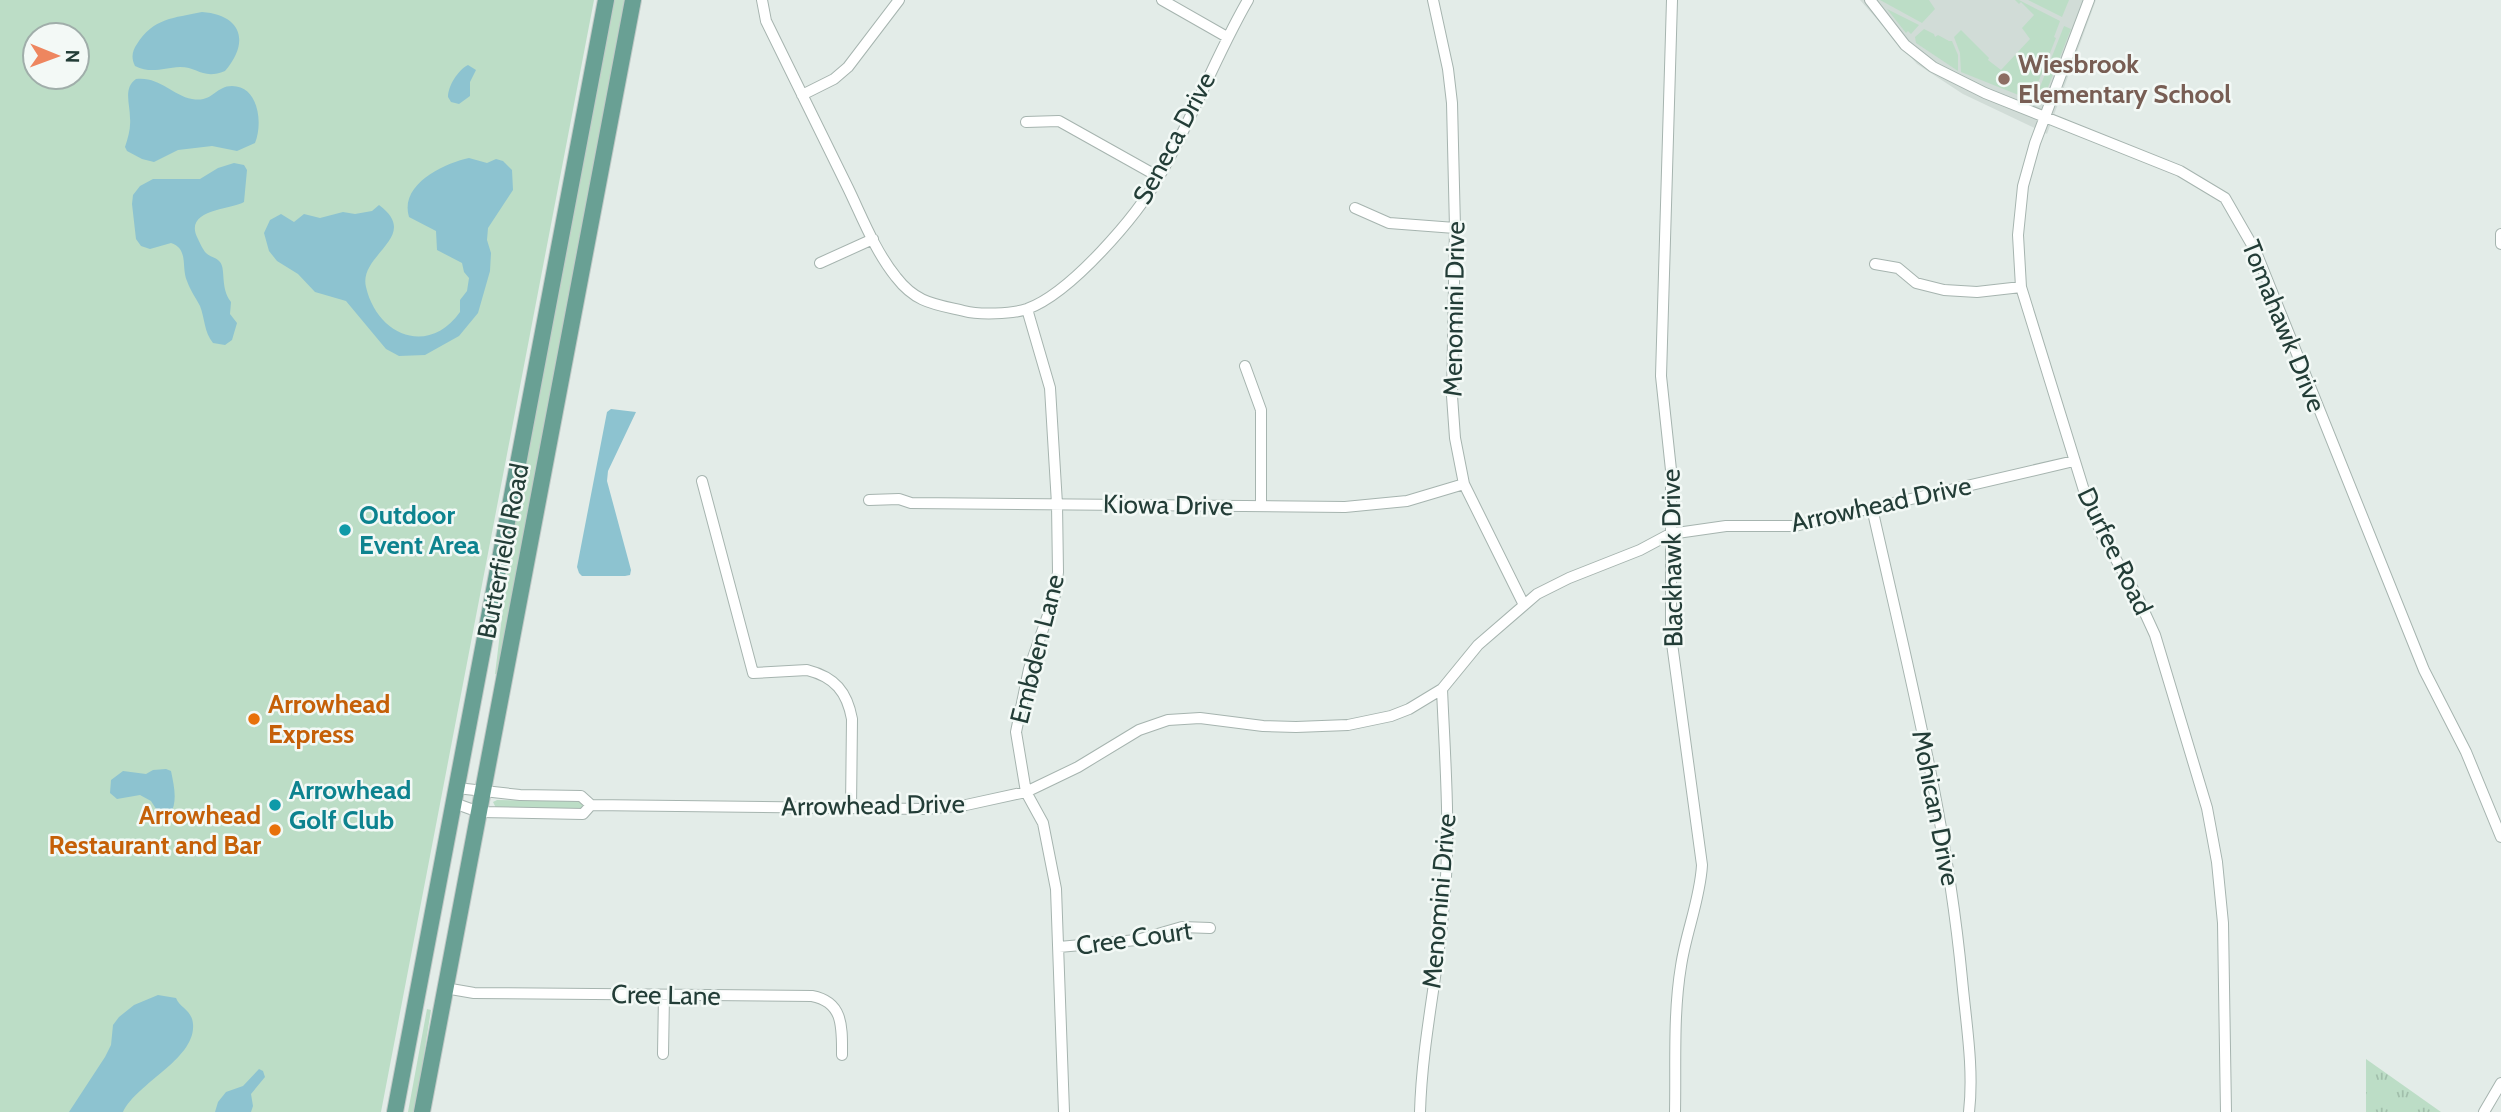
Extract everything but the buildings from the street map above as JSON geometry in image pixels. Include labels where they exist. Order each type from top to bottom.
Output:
[{"type":"main road","name":"Butterfield Road","points":[[395,1112],[606,0]]},
{"type":"main road","name":"Butterfield Road","points":[[422,1112],[633,0]]},
{"type":"street","name":"Seneca Drive","points":[[762,0],[766,21],[873,239],[895,276],[921,301],[972,313],[1027,309],[1063,288],[1129,219],[1159,177],[1227,37],[1248,0]]},
{"type":"street","points":[[802,95],[834,79],[848,67],[899,0]]},
{"type":"street","points":[[1162,0],[1227,37]]},
{"type":"street","name":"Menomini Drive","points":[[1433,0],[1448,69],[1451,103],[1455,228],[1452,408],[1455,438],[1464,484],[1524,605]]},
{"type":"street","name":"Blackhawk Drive","points":[[1672,0],[1661,376],[1671,462],[1671,636],[1702,865],[1699,891],[1684,946],[1678,986],[1675,1112]]},
{"type":"street","name":"Tomahawk Drive","points":[[1870,0],[1905,45],[1933,67],[1985,93],[2180,171],[2225,198],[2256,253],[2424,670],[2466,752],[2501,837]]},
{"type":"street","name":"Durfee Road","points":[[2089,0],[2023,186],[2018,235],[2021,287],[2090,508],[2155,635],[2207,807],[2217,862],[2223,923],[2225,1112]]},
{"type":"street","points":[[1026,122],[1059,121],[1159,177]]},
{"type":"street","points":[[1354,208],[1389,223],[1455,228]]},
{"type":"street","points":[[2501,234],[2501,244]]},
{"type":"street","points":[[820,262],[873,239]]},
{"type":"street","points":[[1875,264],[1898,268],[1916,283],[1944,290],[1977,292],[2021,287]]},
{"type":"street","name":"Embden Lane","points":[[1027,309],[1049,388],[1057,504],[1057,586],[1035,648],[1017,722],[1017,743],[1027,792],[1043,823],[1050,849],[1056,890],[1064,1112]]},
{"type":"street","points":[[1245,366],[1261,404],[1261,506]]},
{"type":"street","name":"Arrowhead Drive","points":[[455,796],[483,791],[520,795],[581,796],[591,805],[946,808],[1027,792],[1077,767],[1139,730],[1168,720],[1200,718],[1252,725],[1296,727],[1348,725],[1391,716],[1409,709],[1442,689],[1478,645],[1537,594],[1555,584],[1640,550],[1670,534],[1726,526],[1795,526],[2074,461]]},
{"type":"street","points":[[702,481],[753,673],[814,672],[840,686],[850,707],[851,808]]},
{"type":"street","name":"Kiowa Drive","points":[[869,499],[899,499],[911,503],[1345,507],[1407,501],[1464,484]]},
{"type":"street","name":"Mohican Drive","points":[[1871,508],[1934,784],[1950,870],[1971,1072],[1969,1112]]},
{"type":"street","name":"Menomini Drive","points":[[1420,1112],[1423,1059],[1442,929],[1447,872],[1448,807],[1442,689]]},
{"type":"street","name":"Arrowhead Drive","points":[[455,796],[479,812],[583,814],[591,805]]},
{"type":"street","name":"Cree Court","points":[[1059,947],[1137,940],[1182,927],[1209,928]]},
{"type":"street","name":"Cree Lane","points":[[445,988],[474,993],[822,998],[834,1005],[838,1012],[842,1055]]},
{"type":"street","points":[[663,1054],[664,995]]},
{"type":"street","points":[[2484,1112],[2501,1083]]},
{"type":"shaded area","name":"Wiesbrook Elementary School","points":[[1860,0],[2096,0],[2047,134],[1963,94],[1917,64]]},
{"type":"green space","points":[[0,0],[594,0],[381,1112],[0,1112]]},
{"type":"green space","points":[[613,0],[626,0],[498,675],[495,674],[513,526]]},
{"type":"green space","points":[[1880,0],[1929,0],[1935,9],[1922,23]]},
{"type":"green space","points":[[2015,0],[2019,0],[2060,21],[2054,37],[2056,38],[2031,100],[1961,72],[1960,53],[1954,37],[1961,30],[1988,60],[2001,70],[2030,39],[2022,28],[2034,15],[2021,2],[2019,4]]},
{"type":"green space","points":[[2028,0],[2069,0],[2062,17]]},
{"type":"green space","points":[[1887,9],[1919,25],[1911,34],[1908,31],[1906,33]]},
{"type":"green space","points":[[2064,26],[2071,29],[2043,100],[2036,97]]},
{"type":"green space","points":[[1924,29],[1935,37],[1938,35],[1952,41],[1958,55],[1958,71],[1916,43],[1915,37]]},
{"type":"green space","points":[[493,802],[585,802],[584,808],[496,808]]},
{"type":"green space","points":[[427,1009],[431,1010],[415,1112],[408,1112]]},
{"type":"green space","points":[[2366,1059],[2441,1112],[2366,1112]]},
{"type":"water","points":[[202,12],[226,18],[238,32],[238,50],[225,71],[206,74],[180,67],[152,70],[135,66],[134,49],[150,29],[165,20]]},
{"type":"water","points":[[468,65],[476,70],[470,82],[470,96],[459,104],[451,102],[448,93],[452,83],[457,74]]},
{"type":"water","points":[[136,79],[152,80],[185,97],[199,100],[226,87],[241,88],[248,92],[257,107],[259,126],[255,143],[237,151],[212,146],[178,150],[154,162],[127,151],[125,147],[130,122],[128,92]]},
{"type":"water","points":[[469,158],[487,163],[496,159],[503,161],[512,170],[513,190],[488,228],[490,271],[478,313],[459,336],[425,355],[399,356],[386,349],[346,301],[315,292],[298,274],[277,261],[269,251],[264,233],[270,220],[281,214],[294,222],[304,214],[320,218],[343,212],[355,214],[372,211],[379,205],[390,216],[394,227],[392,236],[366,275],[366,287],[372,304],[392,328],[419,337],[433,334],[447,326],[460,312],[460,300],[467,291],[469,278],[462,263],[437,250],[436,231],[409,217],[408,205],[417,185],[426,177]]},
{"type":"water","points":[[234,163],[244,165],[247,170],[244,202],[202,216],[195,229],[205,252],[222,265],[225,291],[231,302],[230,314],[237,323],[232,340],[225,345],[213,343],[208,334],[200,306],[185,276],[182,254],[177,246],[171,243],[150,249],[141,246],[136,239],[132,204],[133,195],[140,186],[153,179],[200,179],[218,168]]},
{"type":"water","points":[[611,409],[636,412],[608,471],[607,481],[631,570],[630,575],[625,576],[582,576],[577,567],[607,412]]},
{"type":"water","points":[[153,770],[171,771],[175,793],[170,815],[160,815],[151,801],[140,795],[117,799],[110,793],[111,780],[123,771],[146,774]]},
{"type":"water","points":[[158,995],[176,998],[190,1015],[193,1024],[191,1037],[185,1048],[130,1101],[123,1112],[69,1112],[105,1057],[111,1045],[113,1025],[119,1017],[134,1005]]},
{"type":"water","points":[[259,1069],[265,1077],[251,1094],[251,1112],[215,1112],[218,1102],[226,1092],[243,1086]]},
{"type":"place","name":"Wiesbrook Elementary School","points":[[2004,79]]},
{"type":"place","name":"Outdoor Event Area","points":[[345,530]]},
{"type":"place","name":"Arrowhead Express","points":[[254,719]]},
{"type":"place","name":"Arrowhead Golf Club","points":[[275,805]]},
{"type":"place","name":"Arrowhead Restaurant and Bar","points":[[275,830]]}]
